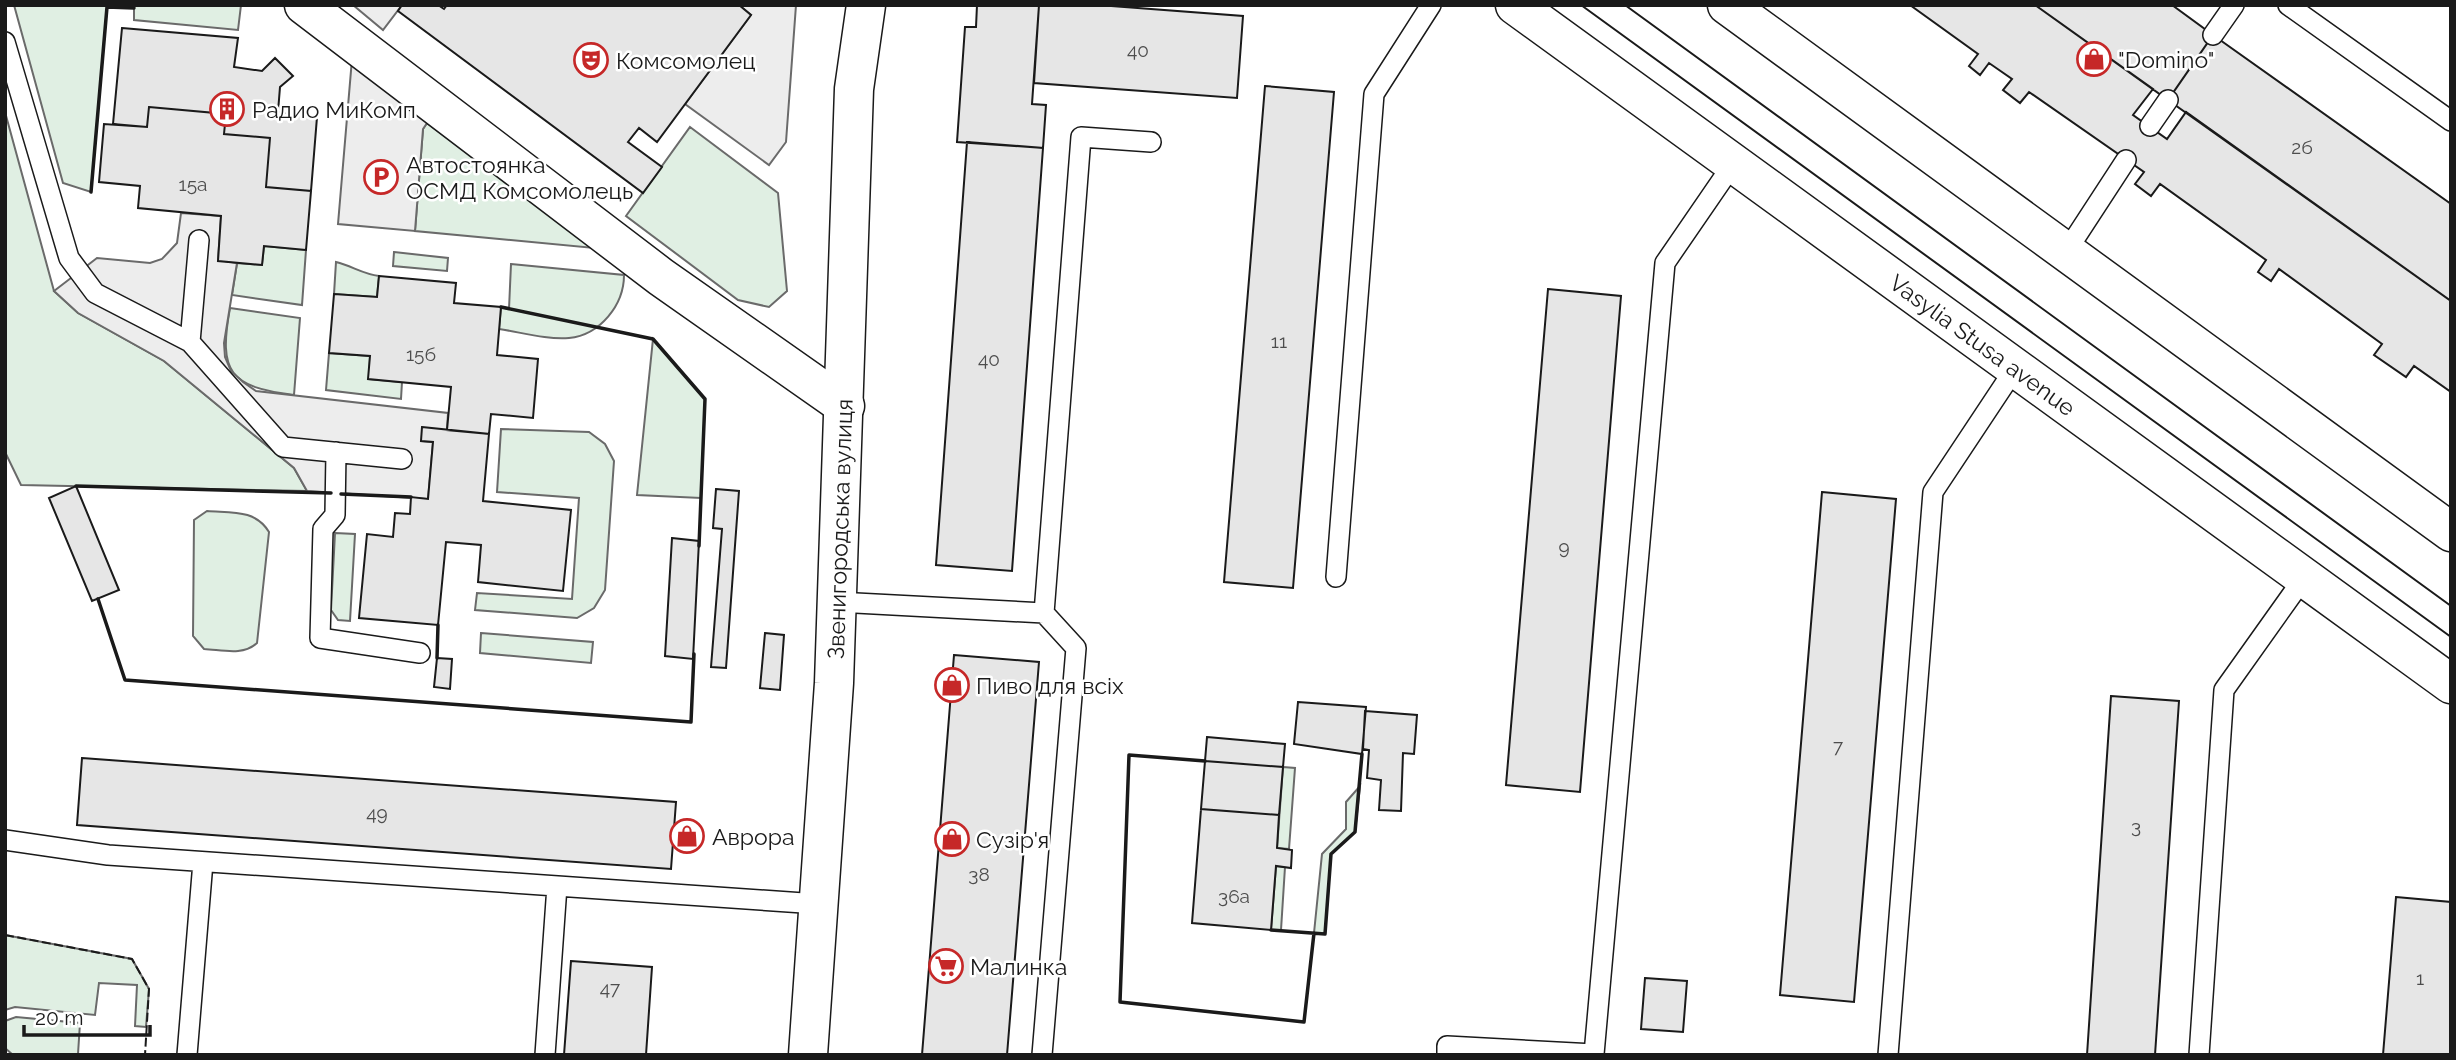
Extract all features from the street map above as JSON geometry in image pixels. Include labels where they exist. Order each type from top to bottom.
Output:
[{"type":"street","points":[[304,5],[661,277],[845,406]]},
{"type":"street","name":"Звенигородська вулиця","points":[[808,1055],[837,602],[854,89],[866,5]]},
{"type":"street","name":"Vasylia Stusa avenue","points":[[1515,5],[2014,370],[2451,684]]},
{"type":"street","points":[[1727,5],[2451,532]]},
{"type":"lane","points":[[1336,577],[1374,94],[1431,5]]},
{"type":"lane","points":[[2213,35],[2234,5]]},
{"type":"lane","points":[[2288,5],[2451,121]]},
{"type":"lane","points":[[5,42],[69,258],[95,293],[190,342],[283,447],[402,459]]},
{"type":"lane","points":[[2150,126],[2168,100]]},
{"type":"lane","points":[[1044,613],[1081,137],[1151,142]]},
{"type":"lane","points":[[2066,252],[2126,160]]},
{"type":"lane","points":[[1447,1055],[1447,1046],[1594,1054],[1665,263],[1733,164]]},
{"type":"lane","points":[[190,342],[199,240]]},
{"type":"lane","points":[[1888,1055],[1933,492],[2014,370]]},
{"type":"lane","points":[[336,452],[335,515],[323,529],[320,638],[420,653]]},
{"type":"lane","points":[[2199,1055],[2224,690],[2303,579]]},
{"type":"lane","points":[[837,602],[1044,613],[1076,648],[1042,1055]]},
{"type":"lane","points":[[5,840],[108,855],[818,904]]},
{"type":"lane","points":[[187,1055],[203,862]]},
{"type":"lane","points":[[545,1055],[557,886]]},
{"type":"green space","points":[[14,5],[241,5],[238,30],[134,20],[134,8],[107,7],[91,192],[63,183]]},
{"type":"green space","points":[[5,112],[54,291],[78,313],[164,361],[294,468],[307,491],[21,485],[5,452]]},
{"type":"green space","points":[[427,123],[594,248],[415,231],[423,129]]},
{"type":"green space","points":[[690,127],[778,193],[787,291],[769,307],[738,300],[626,216]]},
{"type":"green space","points":[[264,246],[306,250],[302,305],[232,295],[237,263],[262,265]]},
{"type":"green space","points":[[394,252],[448,258],[447,271],[393,266]]},
{"type":"green space","points":[[336,262],[379,276],[377,297],[334,294]]},
{"type":"green space","points":[[511,264],[624,275],[623,286],[608,317],[600,325],[580,336],[552,338],[499,329],[501,307],[509,309]]},
{"type":"green space","points":[[230,308],[300,318],[294,395],[255,387],[233,373],[226,348]]},
{"type":"green space","points":[[653,339],[705,399],[701,498],[637,495]]},
{"type":"green space","points":[[329,353],[370,356],[369,379],[402,382],[401,399],[326,390]]},
{"type":"green space","points":[[501,429],[589,432],[605,444],[614,461],[605,590],[594,608],[577,618],[475,610],[477,593],[572,599],[579,498],[497,492]]},
{"type":"green space","points":[[207,511],[250,516],[257,519],[269,532],[257,643],[245,650],[204,649],[193,636],[194,520]]},
{"type":"green space","points":[[335,533],[355,534],[350,621],[338,620],[331,610]]},
{"type":"green space","points":[[481,633],[593,642],[591,663],[480,653]]},
{"type":"green space","points":[[1283,767],[1295,768],[1289,849],[1277,848]]},
{"type":"green space","points":[[1360,786],[1355,832],[1331,854],[1325,934],[1314,933],[1322,854],[1346,829],[1346,802]]},
{"type":"green space","points":[[1276,866],[1285,867],[1281,930],[1271,930]]},
{"type":"green space","points":[[5,935],[132,959],[149,989],[146,1027],[135,1026],[137,985],[99,983],[95,1015],[15,1007],[5,1010]]},
{"type":"green space","points":[[16,1017],[80,1023],[78,1054],[86,1055],[13,1055],[5,1048],[5,1021]]},
{"type":"shaded area","points":[[353,5],[402,5],[383,30]]},
{"type":"shaded area","points":[[739,5],[796,5],[786,142],[769,165],[685,104],[751,15]]},
{"type":"shaded area","name":"Автостоянка ОСМД Комсомолець","points":[[352,59],[429,120],[423,129],[415,231],[338,224]]},
{"type":"shaded area","points":[[181,213],[221,216],[218,260],[237,263],[224,343],[225,357],[231,371],[243,382],[256,391],[448,413],[447,430],[421,441],[433,442],[428,499],[307,491],[294,468],[164,361],[78,313],[54,291],[97,258],[150,263],[162,259],[177,243]]},
{"type":"building","name":"Комсомолец","points":[[402,5],[438,5],[444,9],[447,5],[739,5],[751,15],[657,142],[639,128],[628,142],[662,167],[643,193],[398,11]]},
{"type":"building","points":[[977,5],[1039,5],[1032,104],[1046,105],[1043,148],[957,142],[965,27],[976,27]]},
{"type":"building","points":[[1039,5],[1098,5],[1243,16],[1237,98],[1034,83]]},
{"type":"building","points":[[1910,5],[2035,5],[2153,89],[2133,115],[2167,139],[2186,112],[2451,301],[2451,392],[2414,366],[2406,377],[2374,355],[2382,344],[2279,269],[2271,281],[2258,272],[2266,260],[2160,184],[2151,196],[2135,184],[2144,172],[2029,92],[2020,103],[2003,90],[2012,79],[1989,63],[1980,75],[1969,66],[1978,54]]},
{"type":"building","points":[[2035,5],[2172,5],[2213,35],[2168,100]]},
{"type":"building","name":"Радио МиКомп","points":[[122,28],[238,38],[234,67],[262,71],[275,58],[293,76],[280,87],[278,112],[317,117],[311,191],[266,187],[270,138],[224,134],[226,114],[149,107],[147,127],[113,124]]},
{"type":"building","points":[[2213,35],[2451,204],[2451,301],[2168,100]]},
{"type":"building","points":[[1265,86],[1334,92],[1293,588],[1224,582]]},
{"type":"building","points":[[149,107],[226,114],[224,134],[270,138],[266,187],[311,191],[306,250],[264,246],[262,265],[218,261],[221,216],[138,208],[140,186],[99,182],[104,124],[147,127]]},
{"type":"building","points":[[967,142],[1043,148],[1012,571],[936,565]]},
{"type":"building","points":[[379,276],[456,283],[454,303],[501,307],[497,355],[538,359],[533,418],[491,414],[489,434],[447,430],[451,387],[368,379],[370,356],[329,353],[334,294],[377,297]]},
{"type":"building","points":[[1548,289],[1621,296],[1580,792],[1506,785]]},
{"type":"building","points":[[422,427],[489,434],[483,501],[571,510],[563,591],[478,582],[481,545],[446,542],[438,625],[359,618],[367,534],[393,537],[395,513],[410,514],[411,497],[428,499],[433,442],[421,441]]},
{"type":"building","points":[[76,486],[119,590],[92,601],[49,498]]},
{"type":"building","points":[[716,489],[739,491],[726,668],[711,667],[722,529],[713,528]]},
{"type":"building","points":[[1822,492],[1896,499],[1854,1002],[1780,995]]},
{"type":"building","points":[[672,538],[699,541],[693,659],[665,656]]},
{"type":"building","points":[[765,633],[784,635],[780,690],[760,688]]},
{"type":"building","points":[[954,655],[1039,662],[1007,1055],[922,1055]]},
{"type":"building","points":[[437,658],[452,659],[450,689],[434,687]]},
{"type":"building","points":[[2111,696],[2179,701],[2155,1055],[2087,1055]]},
{"type":"building","points":[[1298,702],[1366,707],[1362,754],[1294,744]]},
{"type":"building","points":[[1365,711],[1417,715],[1414,754],[1403,753],[1401,811],[1379,810],[1381,780],[1367,778],[1369,750],[1363,749]]},
{"type":"building","points":[[1207,737],[1285,744],[1283,767],[1205,761]]},
{"type":"building","points":[[82,758],[676,802],[671,869],[77,825]]},
{"type":"building","points":[[1205,761],[1283,767],[1279,815],[1201,809]]},
{"type":"building","points":[[1201,809],[1279,815],[1277,848],[1292,850],[1291,868],[1276,866],[1271,930],[1192,923]]},
{"type":"building","points":[[2396,897],[2451,902],[2451,1055],[2383,1055]]},
{"type":"building","points":[[571,961],[652,967],[646,1055],[564,1055]]},
{"type":"building","points":[[1645,978],[1687,981],[1683,1032],[1641,1029]]},
{"type":"tram line","points":[[1581,5],[2451,637]]},
{"type":"tram line","points":[[1625,5],[2451,606]]},
{"type":"fence","points":[[5,935],[132,959],[149,989],[145,1055]]},
{"type":"wall","points":[[91,192],[107,7],[134,8]]},
{"type":"wall","points":[[501,307],[653,339],[705,399],[699,546]]},
{"type":"wall","points":[[76,486],[331,493]]},
{"type":"wall","points":[[341,494],[411,497]]},
{"type":"wall","points":[[98,599],[125,680],[691,722],[694,654]]},
{"type":"wall","points":[[437,658],[438,625]]},
{"type":"wall","points":[[1271,930],[1325,934],[1331,854],[1355,832],[1362,754]]},
{"type":"wall","points":[[1205,761],[1129,755],[1120,1002],[1304,1022],[1314,933]]},
{"type":"place","name":"\"Domino\"","points":[[2094,59]]},
{"type":"place","name":"Комсомолец","points":[[591,60]]},
{"type":"place","name":"Радио МиКомп","points":[[227,109]]},
{"type":"place","name":"Автостоянка ОСМД Комсомолець","points":[[381,177]]},
{"type":"place","name":"Пиво для всіх","points":[[952,685]]},
{"type":"place","name":"Аврора","points":[[687,836]]},
{"type":"place","name":"Сузір'я","points":[[952,839]]},
{"type":"place","name":"Малинка","points":[[946,966]]}]
